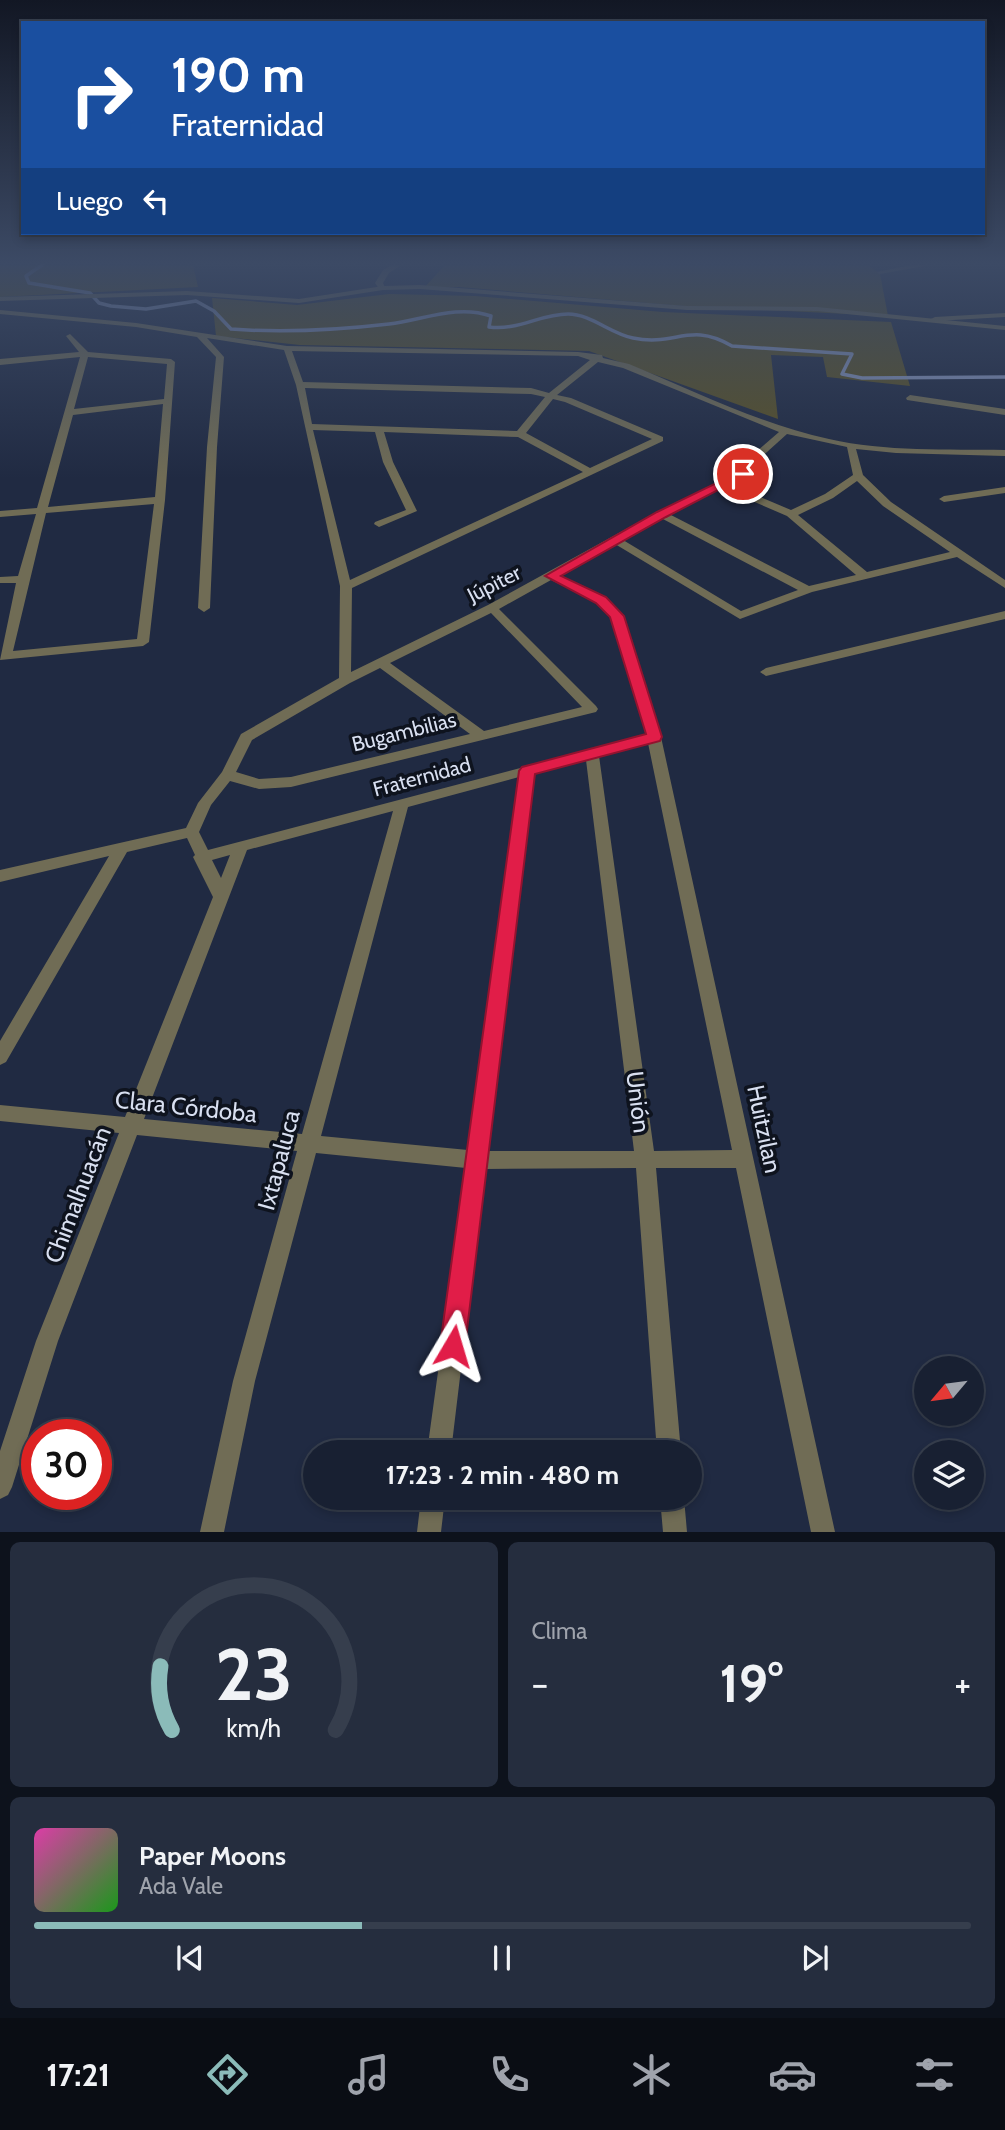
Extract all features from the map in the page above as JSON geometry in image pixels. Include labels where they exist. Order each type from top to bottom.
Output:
[{"type":"street","points":[[70,336],[85,354]]},
{"type":"street","points":[[202,336],[220,357],[212,447],[204,608]]},
{"type":"street","points":[[215,336],[287,348],[578,354],[599,357],[785,431],[850,446],[1005,453]]},
{"type":"street","points":[[287,348],[300,385],[346,586],[345,680]]},
{"type":"street","points":[[0,362],[85,354],[171,362],[160,500],[143,642],[3,655],[85,354]]},
{"type":"street","points":[[520,434],[551,395],[599,357]]},
{"type":"street","points":[[300,385],[531,391],[551,395],[660,439],[346,586]]},
{"type":"street","points":[[910,398],[1005,412]]},
{"type":"street","points":[[71,412],[167,401]]},
{"type":"street","points":[[308,428],[520,434],[589,471]]},
{"type":"street","points":[[379,430],[388,461],[412,511],[379,524]]},
{"type":"street","name":"Júpiter","points":[[192,832],[205,803],[228,774],[246,737],[345,680],[492,608],[617,541],[661,514],[743,474],[754,459],[785,431]]},
{"type":"street","points":[[850,446],[858,476],[887,504],[1005,585]]},
{"type":"street","points":[[791,514],[829,496],[858,476]]},
{"type":"street","points":[[722,484],[791,514],[863,575]]},
{"type":"street","points":[[944,499],[1005,490]]},
{"type":"street","points":[[0,514],[160,500]]},
{"type":"street","points":[[661,514],[808,590]]},
{"type":"street","points":[[617,541],[740,615],[808,590],[959,553]]},
{"type":"street","name":"Huitzilan","points":[[552,576],[601,600],[617,616],[654,737],[823,1531]]},
{"type":"street","points":[[0,580],[23,579]]},
{"type":"street","name":"Bugambilias","points":[[228,774],[243,783],[264,785],[291,782],[479,734],[592,709],[492,608]]},
{"type":"street","points":[[766,672],[1005,615]]},
{"type":"street","points":[[381,662],[479,734]]},
{"type":"street","name":"Fraternidad","points":[[201,857],[654,737]]},
{"type":"street","name":"Unión","points":[[592,754],[645,1158],[668,1440]]},
{"type":"street","points":[[441,1440],[527,771]]},
{"type":"street","name":"Ixtapaluca","points":[[212,1531],[244,1381],[402,804]]},
{"type":"street","points":[[0,876],[192,832],[221,897]]},
{"type":"street","name":"Chimalhuacán","points":[[0,1487],[47,1341],[241,846]]},
{"type":"street","points":[[0,1058],[122,848]]},
{"type":"street","name":"Clara Córdoba","points":[[0,1113],[477,1160],[745,1159]]},
{"type":"street","points":[[429,1531],[432,1510]]},
{"type":"street","points":[[673,1510],[675,1531]]},
{"type":"shaded area","points":[[221,336],[895,336],[910,386],[827,377],[823,357],[771,355],[778,419],[589,351],[300,345]]},
{"type":"waterway","points":[[627,336],[648,340],[683,336]]},
{"type":"waterway","points":[[709,336],[732,346],[852,354],[842,374],[862,378],[1005,377]]},
{"type":"route","points":[[453,1346],[527,771],[654,737],[617,616],[601,600],[552,576],[661,514],[743,474]]}]
